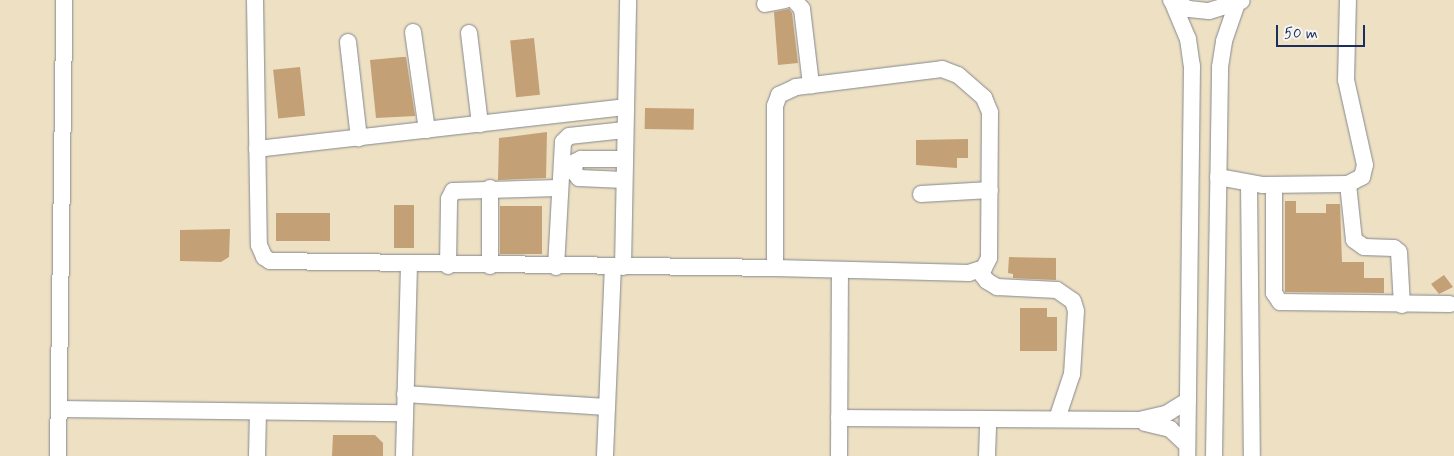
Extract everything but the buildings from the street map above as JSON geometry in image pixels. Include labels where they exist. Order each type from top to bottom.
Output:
[{"type":"street","points":[[58,456],[64,0]]},
{"type":"street","points":[[255,0],[259,245],[264,258],[276,263],[980,271]]},
{"type":"street","points":[[605,456],[624,180],[628,0]]},
{"type":"street","points":[[765,4],[785,0]]},
{"type":"street","points":[[794,0],[802,10],[811,85]]},
{"type":"street","points":[[1171,0],[1189,9],[1208,11],[1240,2]]},
{"type":"street","points":[[1171,0],[1188,39],[1192,66],[1187,451]]},
{"type":"street","points":[[1218,177],[1249,184],[1274,185],[1348,184],[1362,177],[1366,166],[1346,80],[1348,0]]},
{"type":"street","points":[[1214,456],[1220,67],[1224,41],[1240,2]]},
{"type":"street","points":[[413,32],[427,130]]},
{"type":"street","points":[[469,33],[480,124]]},
{"type":"street","points":[[348,42],[359,138]]},
{"type":"street","points":[[775,268],[776,101],[790,88],[937,70],[953,72],[984,98],[989,107],[990,190],[988,258],[980,271]]},
{"type":"street","points":[[257,150],[626,107]]},
{"type":"street","points":[[556,266],[558,188],[562,176],[564,139],[597,132],[625,130]]},
{"type":"street","points":[[624,159],[581,159],[575,162],[574,172],[579,178],[624,180]]},
{"type":"street","points":[[1249,184],[1252,456]]},
{"type":"street","points":[[1348,184],[1354,240],[1361,246],[1394,248],[1400,252],[1402,305]]},
{"type":"street","points":[[1274,185],[1274,293],[1277,300],[1287,304],[1450,304]]},
{"type":"street","points":[[490,188],[490,266]]},
{"type":"street","points":[[448,266],[451,193],[458,189],[558,188]]},
{"type":"street","points":[[921,194],[990,190]]},
{"type":"street","points":[[404,456],[409,265]]},
{"type":"street","points":[[838,456],[840,270]]},
{"type":"street","points":[[980,271],[987,281],[997,287],[1057,290],[1073,301],[1076,311],[1072,374],[1056,419]]},
{"type":"street","points":[[405,394],[607,407]]},
{"type":"street","points":[[839,418],[1139,420],[1166,414],[1188,400]]},
{"type":"street","points":[[59,409],[404,413]]},
{"type":"street","points":[[257,456],[258,412]]},
{"type":"street","points":[[987,456],[988,419]]},
{"type":"street","points":[[1139,420],[1170,428],[1187,451]]}]
